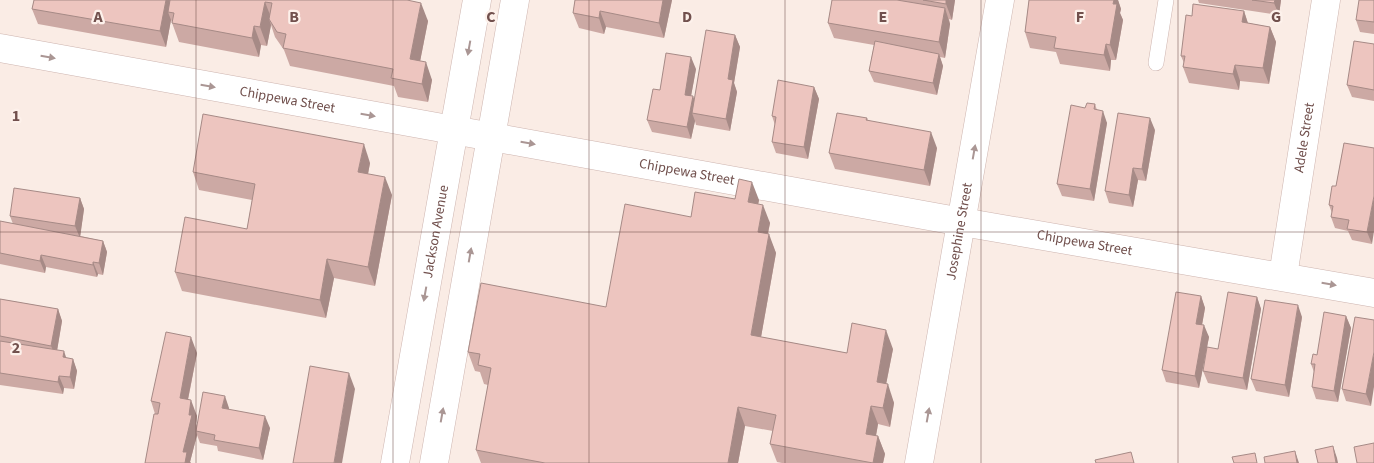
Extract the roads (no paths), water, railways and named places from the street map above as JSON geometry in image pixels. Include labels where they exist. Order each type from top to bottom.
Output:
[{"type":"street","name":"Jackson Avenue","points":[[395,463],[477,0]]},
{"type":"street","points":[[434,463],[515,0]]},
{"type":"street","name":"Josephine Street","points":[[919,463],[1000,0]]},
{"type":"street","name":"Adele Street","points":[[1283,276],[1326,0]]},
{"type":"street","name":"Chippewa Street","points":[[0,48],[962,222],[1374,293]]},
{"type":"lane","points":[[1156,63],[1166,0]]}]
